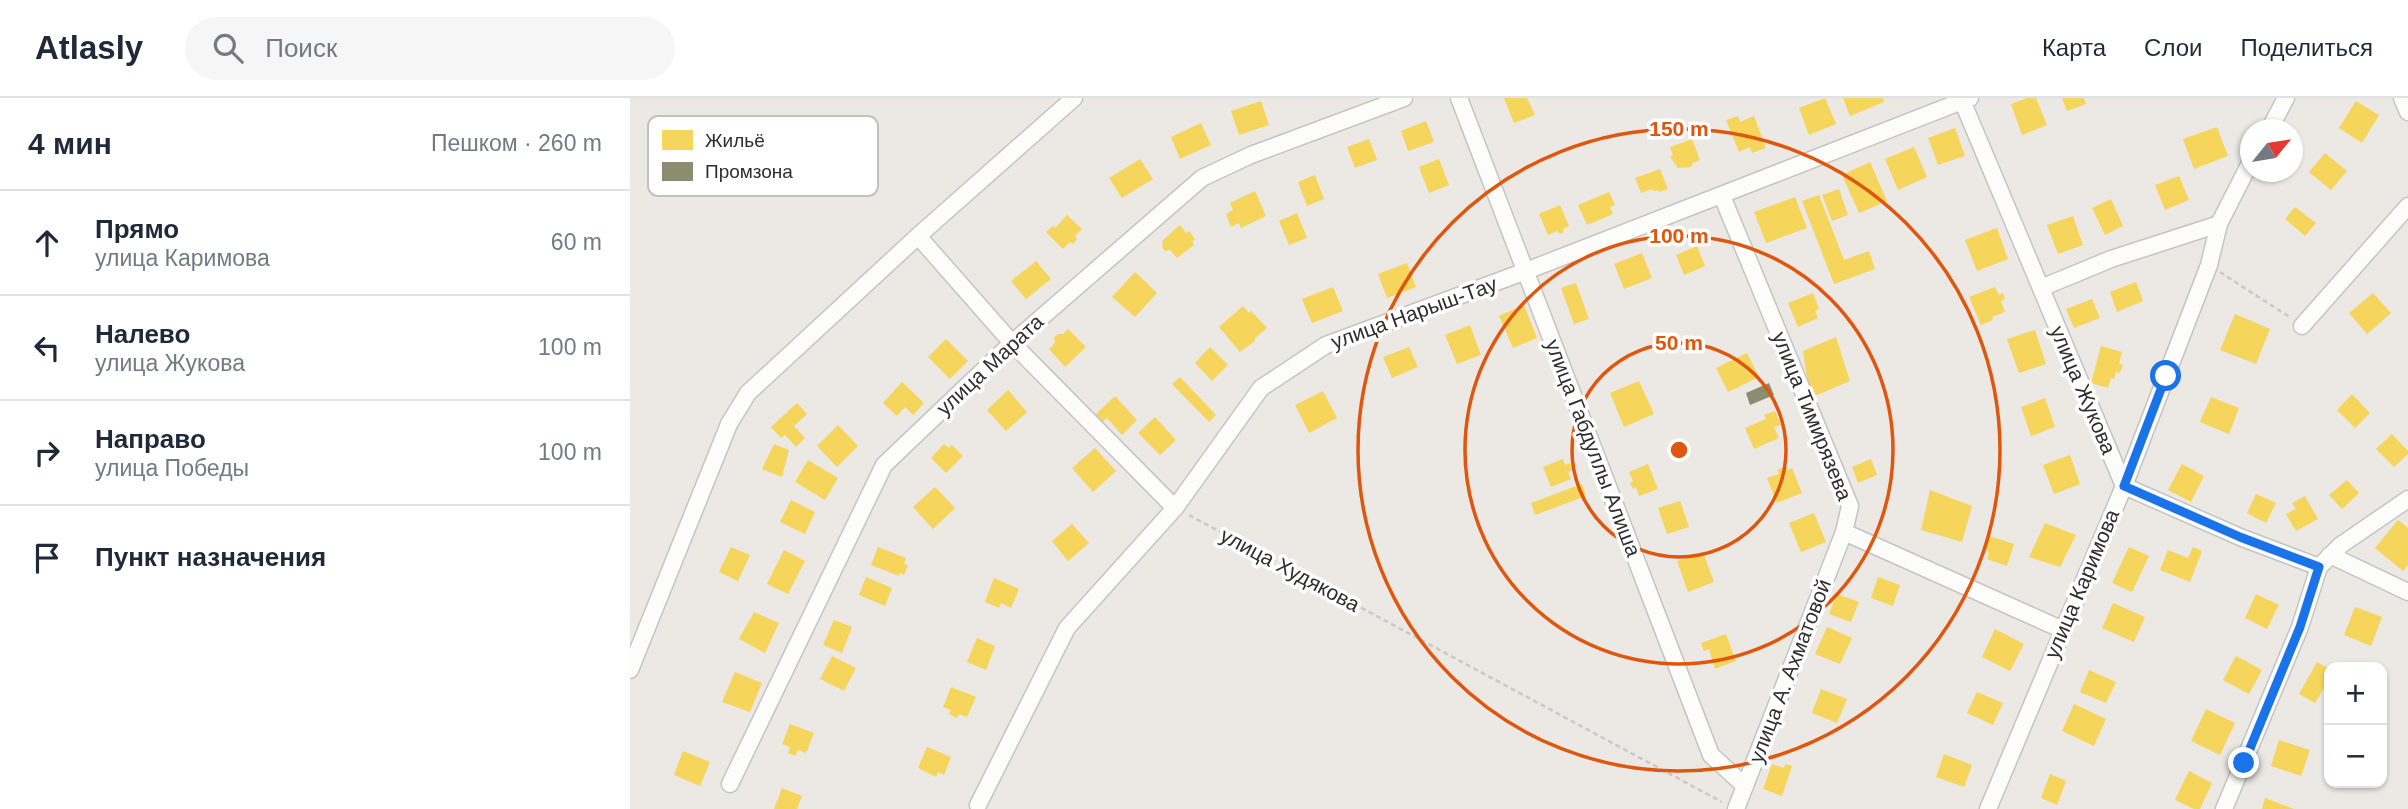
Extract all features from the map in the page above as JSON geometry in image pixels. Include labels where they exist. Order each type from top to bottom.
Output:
[{"type":"street","points":[[630,670],[729,424],[748,393],[918,236],[1074,98]]},
{"type":"street","name":"улица Марата","points":[[730,784],[884,465],[1012,343],[1202,178],[1251,155],[1404,98]]},
{"type":"street","name":"улица Габдуллы Алиша","points":[[1459,98],[1711,755],[1745,786]]},
{"type":"street","points":[[2275,119],[2287,98]]},
{"type":"street","points":[[2402,98],[2408,111]]},
{"type":"street","name":"улица Нарыш-Тау","points":[[978,805],[1067,628],[1175,508],[1261,388],[1326,345],[1722,196],[1964,99]]},
{"type":"street","name":"улица Жукова","points":[[1964,99],[2124,486]]},
{"type":"street","name":"улица Каримова","points":[[1988,809],[2124,486],[2209,265],[2219,224],[2240,182]]},
{"type":"street","name":"улица Тимирязева","points":[[1722,196],[1850,506],[1844,532],[2063,630]]},
{"type":"street","points":[[2302,326],[2408,205]]},
{"type":"street","points":[[2040,288],[2111,259],[2219,224]]},
{"type":"street","points":[[918,236],[1012,343],[1175,508]]},
{"type":"street","points":[[2124,486],[2240,537],[2324,561],[2408,592]]},
{"type":"street","points":[[2224,809],[2300,627],[2324,561],[2408,499]]},
{"type":"street","name":"улица А. Ахматовой","points":[[1729,806],[1745,786],[1844,532]]},
{"type":"path","points":[[2209,265],[2302,326]]},
{"type":"path","name":"улица Худякова","points":[[1175,508],[1729,806]]},
{"type":"building: Жильё","points":[[1504,98],[1527,98],[1535,115],[1514,123]]},
{"type":"building: Жильё","points":[[1825,98],[1836,124],[1809,135],[1799,108]]},
{"type":"building: Жильё","points":[[1843,98],[1883,98],[1884,102],[1850,116]]},
{"type":"building: Жильё","points":[[2027,98],[2036,98],[2047,125],[2022,135],[2011,104]]},
{"type":"building: Жильё","points":[[2062,98],[2084,98],[2086,104],[2067,111]]},
{"type":"building: Жильё","points":[[1261,101],[1269,125],[1239,135],[1231,111]]},
{"type":"building: Жильё","points":[[2356,101],[2379,115],[2362,143],[2339,128]]},
{"type":"building: Жильё","points":[[1738,116],[1740,122],[1754,116],[1766,148],[1752,153],[1750,147],[1739,152],[1726,120]]},
{"type":"building: Жильё","points":[[1426,121],[1434,142],[1408,151],[1401,131]]},
{"type":"building: Жильё","points":[[1201,123],[1211,145],[1180,159],[1171,137]]},
{"type":"building: Жильё","points":[[2217,127],[2228,156],[2194,169],[2183,139]]},
{"type":"building: Жильё","points":[[1955,128],[1965,156],[1938,165],[1928,138]]},
{"type":"building: Жильё","points":[[1369,139],[1377,160],[1355,168],[1347,147]]},
{"type":"building: Жильё","points":[[1692,139],[1700,160],[1691,167],[1678,168],[1670,157],[1673,155],[1670,147]]},
{"type":"building: Жильё","points":[[1914,147],[1927,177],[1898,190],[1885,159]]},
{"type":"building: Жильё","points":[[2325,153],[2347,171],[2331,190],[2309,172]]},
{"type":"building: Жильё","points":[[1140,159],[1153,179],[1122,198],[1109,178]]},
{"type":"building: Жильё","points":[[1439,159],[1449,185],[1429,193],[1419,167]]},
{"type":"building: Жильё","points":[[1870,162],[1887,201],[1859,213],[1842,175]]},
{"type":"building: Жильё","points":[[1660,169],[1668,189],[1659,192],[1652,189],[1641,193],[1635,178]]},
{"type":"building: Жильё","points":[[1315,175],[1324,199],[1307,206],[1298,182]]},
{"type":"building: Жильё","points":[[2179,176],[2189,200],[2165,210],[2155,185]]},
{"type":"building: Жильё","points":[[1839,189],[1848,215],[1832,221],[1822,195]]},
{"type":"building: Жильё","points":[[1255,191],[1266,216],[1241,228],[1239,223],[1231,227],[1226,214],[1233,210],[1230,203]]},
{"type":"building: Жильё","points":[[1609,192],[1615,205],[1610,207],[1613,214],[1587,225],[1578,205]]},
{"type":"building: Жильё","points":[[1819,195],[1844,260],[1869,251],[1875,269],[1834,284],[1802,201]]},
{"type":"building: Жильё","points":[[1795,197],[1807,228],[1766,243],[1754,212]]},
{"type":"building: Жильё","points":[[2111,199],[2123,226],[2105,235],[2092,208]]},
{"type":"building: Жильё","points":[[1560,205],[1569,226],[1563,229],[1563,233],[1557,231],[1548,235],[1539,214]]},
{"type":"building: Жильё","points":[[2295,207],[2316,223],[2305,236],[2285,219]]},
{"type":"building: Жильё","points":[[1297,213],[1307,238],[1289,245],[1279,221]]},
{"type":"building: Жильё","points":[[1067,215],[1082,229],[1075,236],[1077,239],[1073,244],[1070,242],[1063,249],[1046,232],[1053,226],[1055,228]]},
{"type":"building: Жильё","points":[[2073,216],[2083,245],[2058,254],[2047,225]]},
{"type":"building: Жильё","points":[[1180,225],[1195,239],[1192,242],[1194,245],[1177,258],[1170,250],[1165,251],[1162,247],[1163,240]]},
{"type":"building: Жильё","points":[[1997,228],[2008,259],[1977,271],[1965,240]]},
{"type":"building: Жильё","points":[[1697,246],[1705,266],[1684,275],[1676,255]]},
{"type":"building: Жильё","points":[[1642,253],[1652,278],[1624,289],[1614,264]]},
{"type":"building: Жильё","points":[[1036,261],[1051,279],[1026,299],[1011,281]]},
{"type":"building: Жильё","points":[[1407,263],[1416,287],[1387,298],[1378,274]]},
{"type":"building: Жильё","points":[[1135,272],[1157,293],[1135,317],[1112,297]]},
{"type":"building: Жильё","points":[[2136,282],[2143,301],[2117,312],[2110,292]]},
{"type":"building: Жильё","points":[[1576,283],[1589,319],[1574,324],[1561,288]]},
{"type":"building: Жильё","points":[[1333,287],[1343,311],[1312,323],[1302,299]]},
{"type":"building: Жильё","points":[[1995,287],[1999,295],[2003,293],[2005,299],[2001,301],[2005,312],[1981,325],[1969,297]]},
{"type":"building: Жильё","points":[[1813,293],[1819,309],[1815,311],[1818,318],[1798,327],[1788,303]]},
{"type":"building: Жильё","points":[[2373,293],[2391,313],[2367,334],[2349,313]]},
{"type":"building: Жильё","points":[[2092,299],[2100,318],[2074,328],[2066,309]]},
{"type":"building: Жильё","points":[[1524,305],[1537,338],[1513,348],[1499,316]]},
{"type":"building: Жильё","points":[[1243,306],[1267,328],[1240,352],[1219,327]]},
{"type":"building: Жильё","points":[[2235,314],[2270,329],[2256,364],[2220,350]]},
{"type":"building: Жильё","points":[[1470,325],[1481,355],[1457,364],[1445,335]]},
{"type":"building: Жильё","points":[[1068,329],[1086,347],[1065,367],[1049,349],[1055,343],[1054,337]]},
{"type":"building: Жильё","points":[[2035,330],[2046,364],[2019,373],[2007,339]]},
{"type":"building: Жильё","points":[[1836,337],[1850,381],[1810,398],[1803,351]]},
{"type":"building: Жильё","points":[[946,339],[968,361],[950,379],[928,357]]},
{"type":"building: Жильё","points":[[2101,346],[2122,352],[2119,364],[2123,365],[2120,373],[2116,372],[2114,379],[2111,378],[2108,388],[2091,383]]},
{"type":"building: Жильё","points":[[1210,347],[1228,365],[1212,381],[1195,363]]},
{"type":"building: Жильё","points":[[1409,347],[1418,367],[1392,378],[1383,357]]},
{"type":"building: Жильё","points":[[1747,353],[1759,377],[1728,392],[1716,368]]},
{"type":"building: Жильё","points":[[1180,377],[1216,415],[1209,422],[1172,384]]},
{"type":"building: Жильё","points":[[1639,381],[1654,414],[1624,427],[1610,393]]},
{"type":"building: Жильё","points":[[902,382],[924,403],[913,415],[905,407],[897,416],[883,403]]},
{"type":"building: Жильё","points":[[1008,390],[1027,412],[1006,431],[987,410]]},
{"type":"building: Жильё","points":[[1323,391],[1337,418],[1309,433],[1295,405]]},
{"type":"building: Жильё","points":[[2352,394],[2370,413],[2355,428],[2337,410]]},
{"type":"building: Жильё","points":[[1115,396],[1137,420],[1122,435],[1107,418],[1101,423],[1094,416]]},
{"type":"building: Жильё","points":[[2211,397],[2239,408],[2229,434],[2200,422]]},
{"type":"building: Жильё","points":[[2045,398],[2055,427],[2031,436],[2021,407]]},
{"type":"building: Жильё","points":[[797,403],[807,414],[794,426],[805,438],[796,447],[785,435],[781,438],[771,427]]},
{"type":"building: Жильё","points":[[1775,411],[1781,425],[1774,427],[1779,438],[1754,449],[1745,428],[1766,419],[1764,415]]},
{"type":"building: Жильё","points":[[1155,417],[1176,440],[1160,455],[1138,433]]},
{"type":"building: Жильё","points":[[838,425],[858,446],[837,467],[817,446]]},
{"type":"building: Жильё","points":[[2392,434],[2408,451],[2394,467],[2376,449]]},
{"type":"building: Жильё","points":[[774,444],[789,450],[782,477],[762,469]]},
{"type":"building: Жильё","points":[[944,444],[949,448],[952,445],[963,456],[946,473],[931,458]]},
{"type":"building: Жильё","points":[[1095,448],[1116,471],[1093,492],[1072,468]]},
{"type":"building: Жильё","points":[[2070,455],[2080,484],[2054,494],[2043,465]]},
{"type":"building: Жильё","points":[[1563,459],[1565,465],[1570,463],[1573,470],[1568,472],[1571,479],[1551,487],[1543,467]]},
{"type":"building: Жильё","points":[[1871,459],[1877,475],[1858,483],[1852,467]]},
{"type":"building: Жильё","points":[[808,460],[838,478],[825,500],[795,482]]},
{"type":"building: Жильё","points":[[1648,464],[1658,489],[1639,496],[1636,487],[1633,489],[1630,483],[1633,481],[1629,472]]},
{"type":"building: Жильё","points":[[2182,464],[2204,476],[2191,502],[2168,490]]},
{"type":"building: Жильё","points":[[1786,466],[1788,470],[1792,468],[1802,493],[1777,503],[1767,478],[1779,474],[1777,470]]},
{"type":"building: Жильё","points":[[2347,480],[2359,493],[2342,509],[2329,495]]},
{"type":"building: Жильё","points":[[1582,484],[1586,496],[1535,515],[1531,503]]},
{"type":"building: Жильё","points":[[935,487],[955,508],[933,529],[913,507]]},
{"type":"building: Жильё","points":[[1930,490],[1972,506],[1962,542],[1921,530]]},
{"type":"building: Жильё","points":[[2256,494],[2276,503],[2266,523],[2247,513]]},
{"type":"building: Жильё","points":[[2305,496],[2318,519],[2296,531],[2286,514],[2296,509],[2292,503]]},
{"type":"building: Жильё","points":[[791,500],[815,512],[805,534],[780,522]]},
{"type":"building: Жильё","points":[[1680,501],[1689,527],[1667,534],[1658,508]]},
{"type":"building: Жильё","points":[[1814,513],[1826,542],[1801,552],[1789,523]]},
{"type":"building: Жильё","points":[[2398,520],[2408,528],[2408,565],[2403,571],[2375,548]]},
{"type":"building: Жильё","points":[[2045,523],[2076,535],[2060,567],[2029,557]]},
{"type":"building: Жильё","points":[[1072,524],[1089,543],[1068,561],[1052,541]]},
{"type":"building: Жильё","points":[[1989,536],[2014,544],[2007,566],[1987,559],[1989,552],[1984,551]]},
{"type":"building: Жильё","points":[[731,547],[750,555],[738,581],[719,572]]},
{"type":"building: Жильё","points":[[878,547],[906,558],[904,564],[908,565],[904,575],[900,573],[899,576],[871,565]]},
{"type":"building: Жильё","points":[[2129,547],[2149,556],[2132,592],[2112,583]]},
{"type":"building: Жильё","points":[[2193,547],[2202,551],[2190,582],[2160,570],[2168,550],[2188,558]]},
{"type":"building: Жильё","points":[[784,550],[805,561],[788,594],[767,584]]},
{"type":"building: Жильё","points":[[1703,552],[1714,582],[1688,592],[1677,561]]},
{"type":"building: Жильё","points":[[866,577],[892,588],[885,606],[859,595]]},
{"type":"building: Жильё","points":[[1878,577],[1900,585],[1893,606],[1871,598]]},
{"type":"building: Жильё","points":[[994,578],[1019,589],[1011,608],[1001,603],[999,608],[985,602]]},
{"type":"building: Жильё","points":[[1837,594],[1859,602],[1851,622],[1829,614]]},
{"type":"building: Жильё","points":[[2256,594],[2279,605],[2267,629],[2245,618]]},
{"type":"building: Жильё","points":[[2113,603],[2145,617],[2134,642],[2102,628]]},
{"type":"building: Жильё","points":[[2355,607],[2382,617],[2371,646],[2344,635]]},
{"type":"building: Жильё","points":[[754,612],[779,623],[765,653],[739,639]]},
{"type":"building: Жильё","points":[[834,620],[852,627],[842,653],[823,645]]},
{"type":"building: Жильё","points":[[1827,627],[1852,638],[1840,664],[1815,654]]},
{"type":"building: Жильё","points":[[1995,629],[2024,644],[2010,671],[1982,657]]},
{"type":"building: Жильё","points":[[1726,634],[1736,661],[1715,669],[1709,649],[1704,651],[1701,643]]},
{"type":"building: Жильё","points":[[977,638],[995,646],[986,670],[967,662]]},
{"type":"building: Жильё","points":[[832,656],[856,668],[844,691],[820,679]]},
{"type":"building: Жильё","points":[[2236,656],[2262,670],[2249,694],[2223,680]]},
{"type":"building: Жильё","points":[[2317,662],[2324,666],[2324,688],[2315,703],[2299,694]]},
{"type":"building: Жильё","points":[[2089,670],[2116,682],[2106,703],[2080,692]]},
{"type":"building: Жильё","points":[[735,672],[762,683],[750,712],[722,702]]},
{"type":"building: Жильё","points":[[951,687],[976,697],[967,717],[959,714],[957,718],[949,714],[951,710],[943,707]]},
{"type":"building: Жильё","points":[[1821,689],[1847,699],[1837,723],[1812,713]]},
{"type":"building: Жильё","points":[[1977,692],[2003,703],[1993,725],[1967,713]]},
{"type":"building: Жильё","points":[[2074,704],[2106,719],[2094,746],[2062,731]]},
{"type":"building: Жильё","points":[[2206,709],[2235,723],[2220,755],[2191,741]]},
{"type":"building: Жильё","points":[[790,724],[814,733],[806,753],[798,750],[795,756],[788,753],[790,747],[782,744]]},
{"type":"building: Жильё","points":[[2279,740],[2310,750],[2301,776],[2271,766]]},
{"type":"building: Жильё","points":[[927,747],[951,757],[944,775],[938,772],[936,777],[918,768]]},
{"type":"building: Жильё","points":[[683,751],[710,762],[700,786],[674,775]]},
{"type":"building: Жильё","points":[[1944,754],[1972,765],[1964,787],[1936,777]]},
{"type":"building: Жильё","points":[[1772,764],[1784,768],[1785,764],[1792,766],[1782,796],[1763,789]]},
{"type":"building: Жильё","points":[[2189,771],[2212,783],[2200,809],[2175,800]]},
{"type":"building: Жильё","points":[[2050,774],[2066,781],[2057,805],[2041,798]]},
{"type":"building: Жильё","points":[[782,788],[802,796],[797,809],[774,809]]},
{"type":"building: Жильё","points":[[2265,798],[2294,809],[2262,809]]},
{"type":"building: Промзона","points":[[1769,383],[1774,395],[1750,405],[1746,393]]},
{"type":"route","points":[[2166,376],[2124,486],[2240,537],[2319,567],[2300,627],[2244,763]]}]
